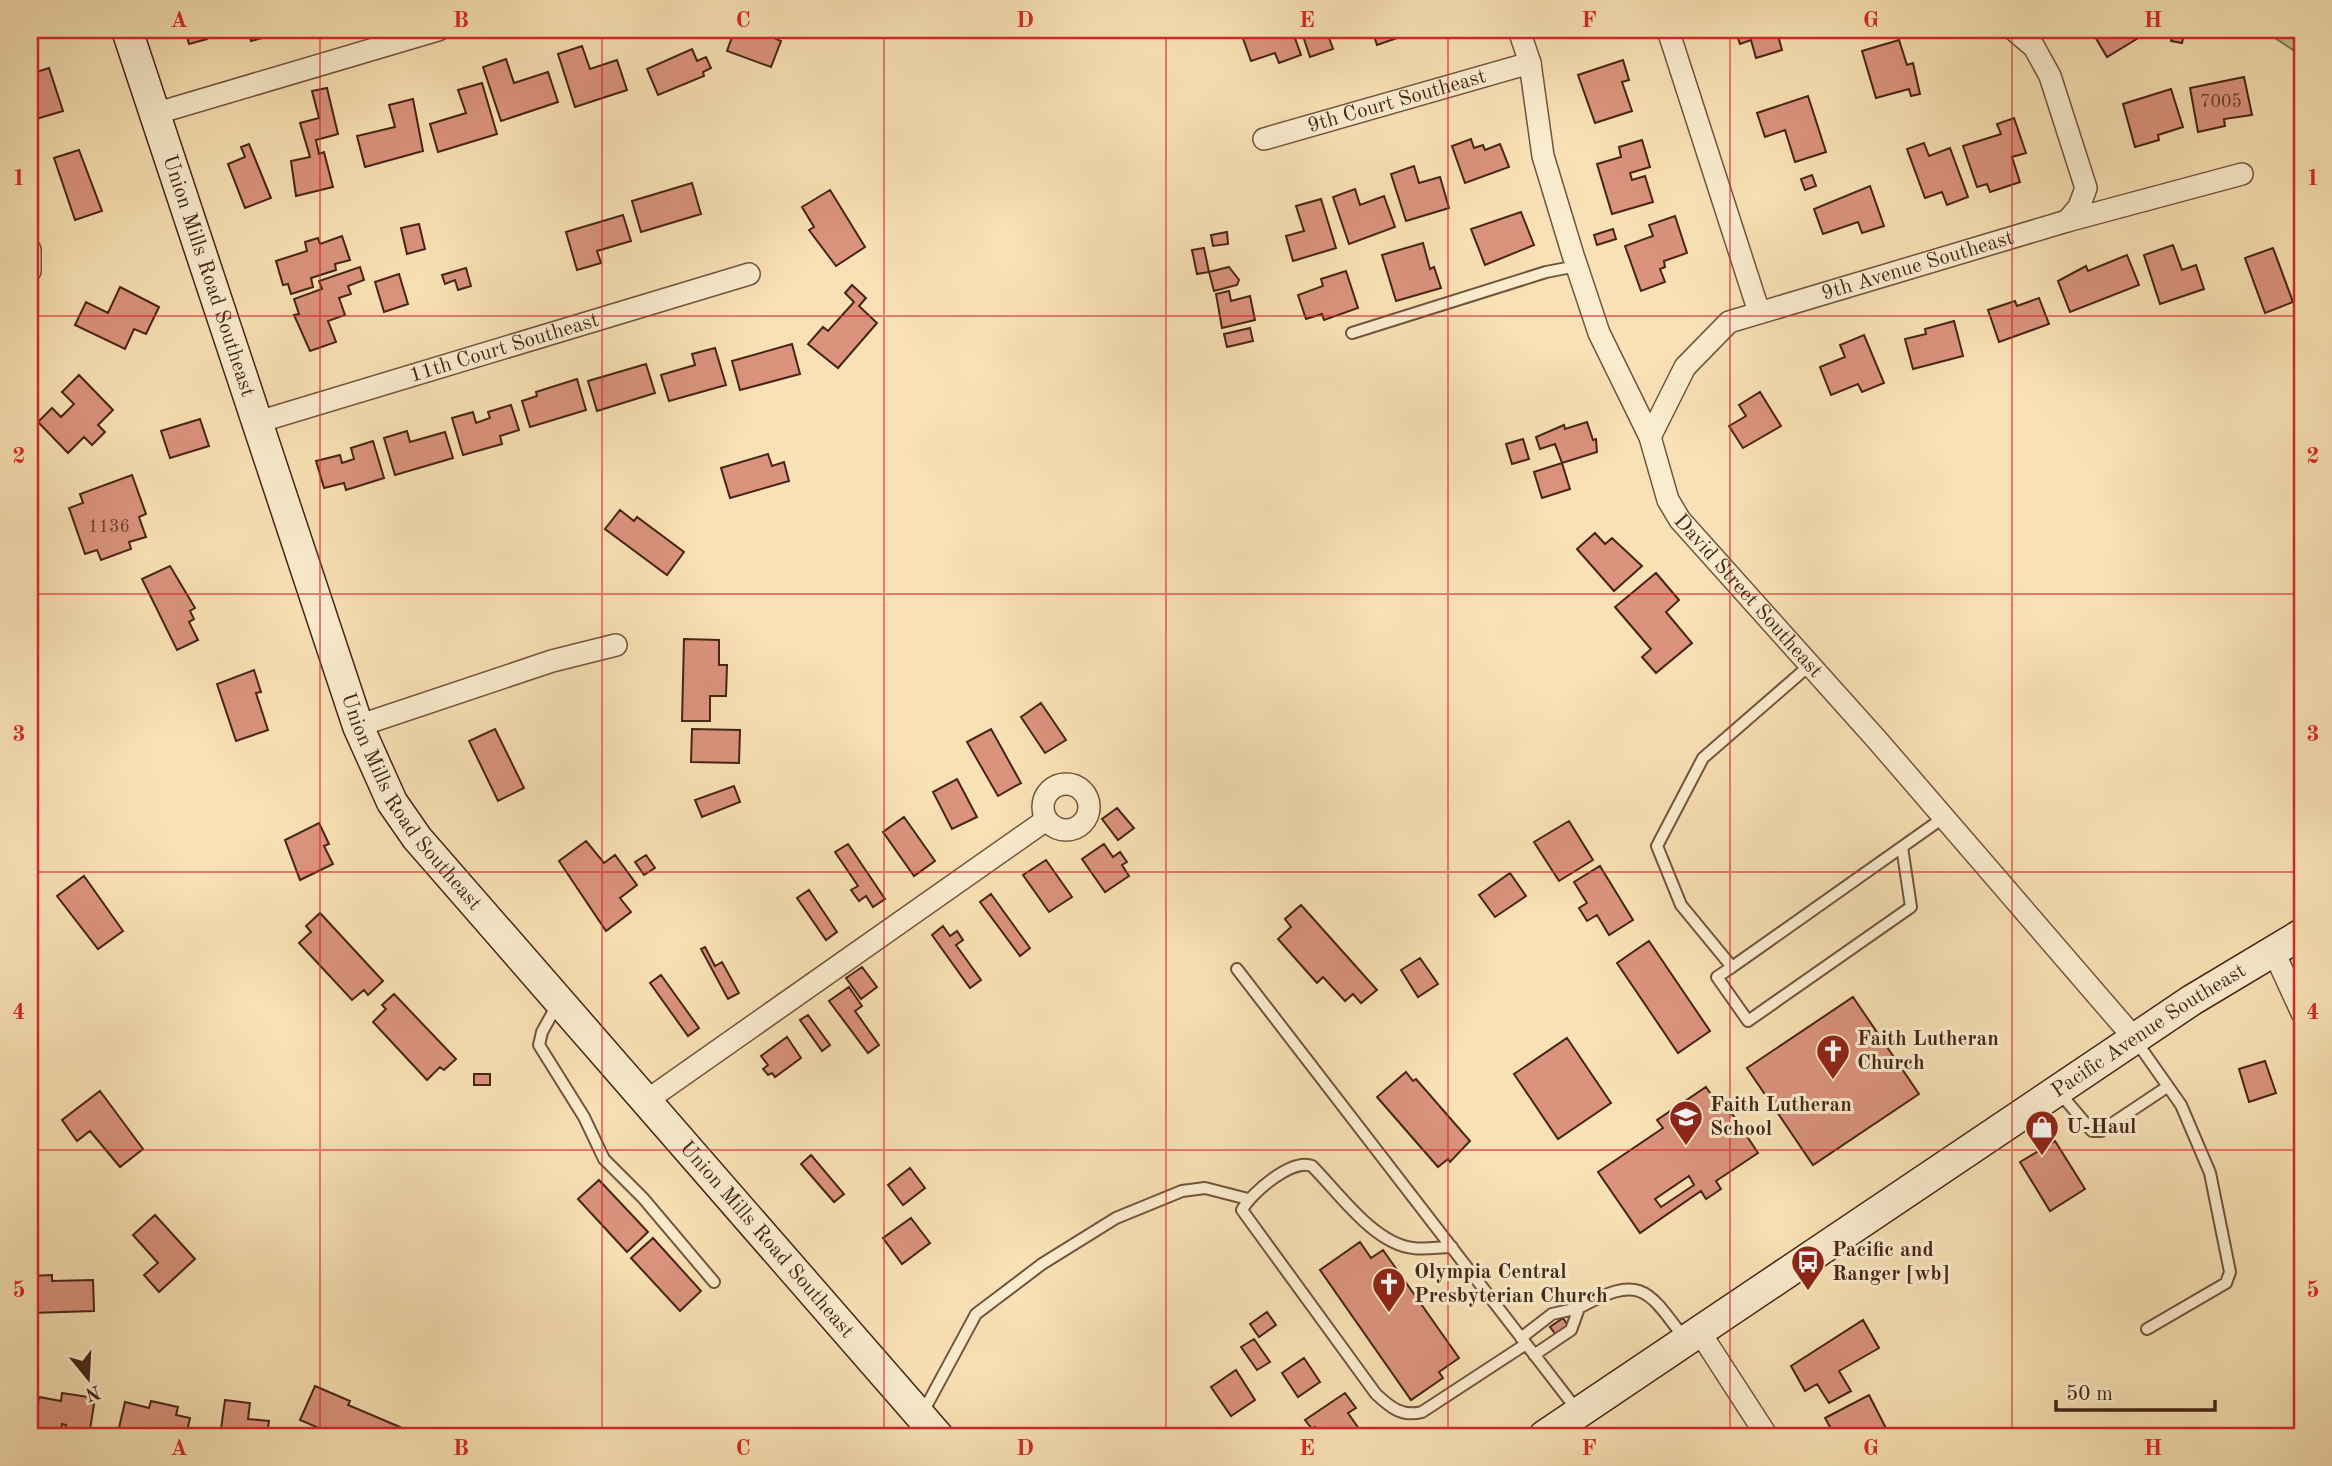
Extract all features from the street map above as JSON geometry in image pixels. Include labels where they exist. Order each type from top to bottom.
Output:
[{"type":"street","name":"Union Mills Road Southeast","points":[[127,30],[358,726],[392,802],[416,838],[929,1427]]},
{"type":"street","points":[[154,114],[438,30]]},
{"type":"street","name":"David Street Southeast","points":[[1519,30],[1530,63],[1543,156],[1599,333],[1650,437],[1668,500],[1680,520],[1810,664],[2135,1039]]},
{"type":"street","points":[[1668,30],[1759,312]]},
{"type":"street","points":[[2014,30],[2034,47],[2050,76],[2086,188],[2079,207],[2067,221]]},
{"type":"street","name":"9th Court Southeast","points":[[1264,139],[1530,63]]},
{"type":"street","name":"9th Avenue Southeast","points":[[1650,437],[1685,367],[1706,343],[1730,323],[1759,312],[2067,221],[2242,174]]},
{"type":"street","points":[[30,250],[30,271]]},
{"type":"street","name":"11th Court Southeast","points":[[258,422],[749,274]]},
{"type":"street","points":[[358,726],[552,662],[616,645]]},
{"type":"street","points":[[646,1101],[1046,820]]},
{"type":"street","name":"Pacific Avenue Southeast","points":[[1544,1436],[2135,1039],[2302,934]]},
{"type":"street","points":[[2273,950],[2302,1013]]},
{"type":"street","points":[[1692,1336],[1767,1436]]},
{"type":"lane","points":[[1352,333],[1546,272],[1577,266]]},
{"type":"lane","points":[[1732,967],[1681,905],[1657,846],[1703,758],[1810,664]]},
{"type":"lane","points":[[1902,846],[1911,907],[1748,1021],[1717,977],[1902,846],[1943,818]]},
{"type":"lane","points":[[1237,970],[1579,1412]]},
{"type":"lane","points":[[559,1003],[542,1032],[539,1045],[584,1117],[604,1160],[643,1198],[714,1282]]},
{"type":"lane","points":[[2135,1039],[2181,1105],[2210,1173],[2230,1272],[2226,1283],[2147,1329]]},
{"type":"lane","points":[[2057,1091],[2092,1131],[2101,1131],[2167,1087]]},
{"type":"lane","points":[[1452,1247],[1413,1248],[1388,1238],[1366,1222],[1307,1164],[1293,1166],[1248,1199],[1242,1210],[1376,1394],[1405,1415],[1422,1412],[1524,1341],[1552,1314],[1579,1308],[1612,1290],[1630,1288],[1652,1296],[1692,1336]]},
{"type":"lane","points":[[929,1427],[976,1314],[1042,1264],[1116,1218],[1182,1191],[1205,1188],[1248,1199]]},
{"type":"lane","points":[[1534,1354],[1571,1330],[1579,1308]]},
{"type":"green space","points":[[2263,30],[2302,30],[2302,56]]},
{"type":"building","points":[[185,30],[204,30],[207,39],[189,44]]},
{"type":"building","points":[[248,30],[276,30],[277,34],[251,41]]},
{"type":"building","points":[[722,30],[779,30],[776,39],[781,41],[771,67],[727,51],[733,34]]},
{"type":"building","points":[[1240,30],[1292,30],[1301,55],[1279,63],[1275,53],[1251,61]]},
{"type":"building","points":[[1301,30],[1343,30],[1328,35],[1333,49],[1310,57]]},
{"type":"building","points":[[1372,30],[1400,30],[1395,31],[1397,38],[1377,45]]},
{"type":"building","points":[[1735,30],[1779,30],[1777,32],[1782,50],[1756,58],[1751,40],[1740,44]]},
{"type":"building","points":[[2091,30],[2136,30],[2140,37],[2107,57]]},
{"type":"building","points":[[2174,30],[2185,30],[2182,43],[2171,41]]},
{"type":"building","points":[[1899,40],[1907,65],[1913,63],[1920,94],[1911,96],[1909,89],[1876,98],[1862,51]]},
{"type":"building","points":[[582,46],[590,69],[617,60],[627,90],[575,107],[558,54]]},
{"type":"building","points":[[692,49],[697,61],[706,57],[711,68],[703,72],[704,76],[658,95],[647,69]]},
{"type":"building","points":[[506,59],[514,83],[548,72],[558,102],[501,121],[483,67]]},
{"type":"building","points":[[1623,60],[1629,80],[1622,82],[1632,111],[1595,123],[1578,75]]},
{"type":"building","points":[[49,68],[63,111],[36,119],[30,99],[30,74]]},
{"type":"building","points":[[2244,77],[2252,115],[2224,119],[2225,126],[2198,132],[2190,88]]},
{"type":"building","points":[[482,83],[497,134],[438,152],[430,124],[466,113],[458,90]]},
{"type":"building","points":[[327,88],[338,134],[316,140],[319,154],[324,152],[333,187],[296,196],[291,161],[310,157],[300,123],[319,118],[312,91]]},
{"type":"building","points":[[2171,89],[2183,127],[2158,135],[2159,140],[2135,147],[2123,104]]},
{"type":"building","points":[[1808,96],[1826,152],[1795,162],[1785,130],[1765,137],[1757,113]]},
{"type":"building","points":[[413,99],[423,151],[365,167],[357,136],[395,127],[389,105]]},
{"type":"building","points":[[2014,118],[2026,153],[2012,157],[2020,182],[1990,192],[1987,184],[1977,187],[1963,146],[2001,134],[1997,124]]},
{"type":"building","points":[[1471,139],[1474,148],[1483,145],[1485,150],[1500,144],[1509,167],[1465,183],[1452,146]]},
{"type":"building","points":[[1642,140],[1650,167],[1630,173],[1632,180],[1645,176],[1653,202],[1612,214],[1597,164],[1621,157],[1619,147]]},
{"type":"building","points":[[1924,143],[1929,156],[1950,148],[1968,197],[1947,205],[1942,192],[1925,198],[1907,149]]},
{"type":"building","points":[[249,144],[271,198],[245,208],[228,164],[245,157],[241,147]]},
{"type":"building","points":[[79,150],[102,211],[75,220],[54,158]]},
{"type":"building","points":[[1414,166],[1419,183],[1440,177],[1449,208],[1406,221],[1391,174]]},
{"type":"building","points":[[1812,175],[1816,186],[1805,190],[1801,179]]},
{"type":"building","points":[[692,183],[701,214],[641,232],[632,201]]},
{"type":"building","points":[[1870,186],[1884,226],[1862,233],[1858,222],[1823,234],[1814,209]]},
{"type":"building","points":[[1355,189],[1360,205],[1384,196],[1395,227],[1349,244],[1333,197]]},
{"type":"building","points":[[830,190],[865,247],[836,266],[809,230],[814,227],[802,207]]},
{"type":"building","points":[[1321,199],[1336,248],[1293,261],[1286,236],[1304,231],[1296,206]]},
{"type":"building","points":[[1521,212],[1534,245],[1485,265],[1471,229]]},
{"type":"building","points":[[623,215],[631,241],[597,251],[601,263],[577,270],[566,232]]},
{"type":"building","points":[[1675,216],[1687,253],[1664,261],[1665,267],[1660,269],[1665,282],[1641,291],[1625,246],[1653,236],[1649,225]]},
{"type":"building","points":[[419,224],[425,249],[407,254],[401,228]]},
{"type":"building","points":[[1613,229],[1616,239],[1597,245],[1594,235]]},
{"type":"building","points":[[1227,232],[1228,244],[1213,246],[1211,235]]},
{"type":"building","points":[[342,236],[350,260],[335,264],[336,270],[311,278],[313,287],[291,294],[288,284],[283,285],[276,261],[307,251],[305,242],[318,238],[320,244]]},
{"type":"building","points":[[1423,243],[1430,269],[1434,267],[1441,288],[1396,301],[1382,255]]},
{"type":"building","points":[[2173,245],[2182,270],[2196,265],[2204,289],[2160,304],[2144,255]]},
{"type":"building","points":[[1204,248],[1209,272],[1197,274],[1192,250]]},
{"type":"building","points":[[2273,248],[2293,302],[2265,313],[2245,258]]},
{"type":"building","points":[[2127,255],[2139,285],[2070,312],[2058,281],[2086,266],[2088,271]]},
{"type":"building","points":[[360,267],[364,280],[348,286],[351,294],[339,298],[345,315],[328,321],[336,342],[310,351],[294,315],[299,314],[294,299],[322,289],[319,281]]},
{"type":"building","points":[[1229,267],[1239,280],[1237,285],[1214,291],[1209,272]]},
{"type":"building","points":[[466,268],[471,286],[458,290],[455,280],[445,284],[442,275]]},
{"type":"building","points":[[1346,271],[1358,308],[1324,320],[1322,314],[1306,319],[1298,295],[1323,286],[1321,279]]},
{"type":"building","points":[[399,274],[408,304],[384,312],[375,282]]},
{"type":"building","points":[[852,285],[866,298],[859,306],[877,323],[838,368],[808,344],[823,327],[828,331],[854,302],[845,293]]},
{"type":"building","points":[[120,287],[159,307],[146,334],[134,329],[125,349],[75,325],[86,302],[108,313]]},
{"type":"building","points":[[1229,291],[1231,301],[1250,296],[1255,320],[1222,328],[1216,294]]},
{"type":"building","points":[[2039,298],[2049,324],[1999,342],[1988,310],[2015,301],[2017,306]]},
{"type":"building","points":[[1954,321],[1963,356],[1913,369],[1905,339],[1926,334],[1925,329]]},
{"type":"building","points":[[1250,328],[1253,341],[1227,347],[1224,334]]},
{"type":"building","points":[[1864,335],[1884,383],[1862,392],[1858,384],[1831,395],[1820,367],[1845,357],[1840,345]]},
{"type":"building","points":[[792,344],[800,374],[740,390],[732,361]]},
{"type":"building","points":[[715,348],[726,385],[669,401],[661,375],[695,365],[692,354]]},
{"type":"building","points":[[646,364],[655,393],[597,411],[588,381]]},
{"type":"building","points":[[79,375],[113,410],[98,425],[105,432],[92,445],[84,437],[68,453],[38,422],[52,408],[61,417],[74,404],[62,392]]},
{"type":"building","points":[[577,379],[586,410],[530,427],[522,401],[537,396],[536,392]]},
{"type":"building","points":[[1760,392],[1781,426],[1743,448],[1729,426],[1746,416],[1739,405]]},
{"type":"building","points":[[511,405],[519,430],[500,436],[502,444],[463,455],[452,418],[473,412],[476,423],[490,418],[488,412]]},
{"type":"building","points":[[200,419],[209,446],[170,458],[161,431]]},
{"type":"building","points":[[1587,422],[1593,440],[1596,439],[1597,452],[1562,463],[1555,444],[1540,449],[1536,437],[1564,425],[1565,429]]},
{"type":"building","points":[[407,431],[410,442],[445,432],[453,458],[395,475],[384,438]]},
{"type":"building","points":[[1523,439],[1529,459],[1512,464],[1506,444]]},
{"type":"building","points":[[373,441],[384,478],[346,490],[344,483],[324,488],[316,461],[340,455],[342,463],[354,459],[351,448]]},
{"type":"building","points":[[768,454],[772,466],[784,462],[789,481],[730,498],[721,468]]},
{"type":"building","points":[[1562,463],[1570,489],[1542,498],[1534,472]]},
{"type":"building","points":[[132,475],[146,514],[139,517],[146,537],[129,542],[131,549],[101,560],[97,550],[85,554],[69,508],[83,503],[80,494]]},
{"type":"building","points":[[620,510],[634,521],[637,517],[684,552],[667,575],[605,529]]},
{"type":"building","points":[[1595,533],[1605,544],[1612,538],[1642,566],[1614,591],[1577,549]]},
{"type":"building","points":[[170,566],[195,608],[190,611],[194,619],[189,622],[198,640],[177,650],[142,579]]},
{"type":"building","points":[[1656,573],[1679,600],[1666,612],[1692,643],[1656,673],[1642,657],[1651,649],[1615,607]]},
{"type":"building","points":[[684,639],[719,640],[719,665],[727,665],[726,696],[710,696],[710,721],[682,721]]},
{"type":"building","points":[[254,670],[261,692],[256,693],[268,730],[236,741],[217,684]]},
{"type":"building","points":[[1041,703],[1066,740],[1045,753],[1021,717]]},
{"type":"building","points":[[495,729],[524,788],[498,801],[469,741]]},
{"type":"building","points":[[692,729],[740,730],[739,763],[691,762]]},
{"type":"building","points":[[991,729],[1021,783],[998,796],[967,742]]},
{"type":"building","points":[[957,779],[977,817],[952,829],[933,792]]},
{"type":"building","points":[[734,786],[740,802],[702,817],[695,800]]},
{"type":"building","points":[[1117,808],[1134,828],[1118,840],[1102,819]]},
{"type":"building","points":[[904,817],[935,861],[914,876],[883,832]]},
{"type":"building","points":[[1569,821],[1593,860],[1559,881],[1534,842]]},
{"type":"building","points":[[319,823],[329,844],[324,846],[333,864],[300,880],[285,840]]},
{"type":"building","points":[[586,841],[604,863],[615,855],[637,885],[620,898],[631,912],[606,931],[559,861]]},
{"type":"building","points":[[848,844],[885,899],[873,907],[866,896],[859,901],[851,890],[858,886],[835,852]]},
{"type":"building","points":[[1104,844],[1113,857],[1120,852],[1127,862],[1122,865],[1129,876],[1105,892],[1082,859]]},
{"type":"building","points":[[646,855],[655,868],[644,875],[635,862]]},
{"type":"building","points":[[1046,860],[1072,897],[1049,912],[1023,875]]},
{"type":"building","points":[[1600,866],[1633,920],[1609,935],[1597,915],[1587,921],[1579,908],[1587,903],[1574,882]]},
{"type":"building","points":[[1510,873],[1526,896],[1495,917],[1479,895]]},
{"type":"building","points":[[84,876],[123,931],[98,949],[57,896]]},
{"type":"building","points":[[809,890],[837,932],[826,940],[797,898]]},
{"type":"building","points":[[991,894],[1030,948],[1020,956],[980,902]]},
{"type":"building","points":[[1301,905],[1377,990],[1361,1003],[1353,994],[1345,1001],[1323,977],[1317,983],[1278,939],[1291,927],[1285,919]]},
{"type":"building","points":[[320,913],[383,981],[368,995],[364,990],[352,1000],[299,943],[311,932],[306,926]]},
{"type":"building","points":[[943,926],[950,936],[957,931],[963,940],[956,945],[981,980],[970,988],[932,935]]},
{"type":"building","points":[[1649,941],[1710,1031],[1678,1053],[1617,963]]},
{"type":"building","points":[[705,947],[715,966],[722,962],[739,993],[728,999],[701,949]]},
{"type":"building","points":[[1420,958],[1438,984],[1418,997],[1401,970]]},
{"type":"building","points":[[862,967],[877,987],[861,999],[846,978]]},
{"type":"building","points":[[661,975],[699,1028],[688,1036],[650,983]]},
{"type":"building","points":[[849,987],[862,1006],[855,1011],[879,1045],[868,1053],[829,1001]]},
{"type":"building","points":[[394,994],[456,1059],[444,1070],[440,1067],[427,1080],[373,1022],[386,1009],[382,1005]]},
{"type":"building","name":"Faith Lutheran Church","points":[[1853,997],[1919,1094],[1813,1165],[1747,1068]]},
{"type":"building","points":[[808,1015],[830,1045],[822,1051],[800,1020]]},
{"type":"building","points":[[787,1037],[801,1058],[775,1077],[772,1073],[768,1075],[763,1069],[768,1065],[761,1056]]},
{"type":"building","points":[[1567,1038],[1611,1103],[1558,1139],[1514,1074]]},
{"type":"building","points":[[2265,1061],[2276,1093],[2249,1102],[2239,1069]]},
{"type":"building","points":[[1406,1072],[1413,1081],[1416,1079],[1470,1141],[1450,1162],[1448,1159],[1438,1167],[1377,1097]]},
{"type":"building","points":[[474,1074],[490,1074],[490,1085],[474,1085]]},
{"type":"building","points":[[1706,1087],[1720,1107],[1725,1103],[1758,1153],[1716,1181],[1721,1189],[1706,1199],[1701,1191],[1640,1233],[1598,1172],[1663,1128],[1657,1120]],"holes":[[[1689,1176],[1694,1185],[1661,1207],[1655,1199]]]},
{"type":"building","points":[[100,1091],[143,1149],[120,1167],[90,1131],[77,1141],[62,1120]]},
{"type":"building","points":[[2055,1141],[2085,1189],[2050,1211],[2020,1162]]},
{"type":"building","points":[[811,1155],[844,1194],[834,1202],[801,1164]]},
{"type":"building","points":[[910,1168],[925,1188],[903,1205],[888,1185]]},
{"type":"building","points":[[599,1180],[648,1232],[627,1252],[578,1199]]},
{"type":"building","points":[[155,1215],[195,1259],[159,1292],[144,1275],[158,1263],[133,1235]]},
{"type":"building","points":[[911,1218],[930,1243],[902,1264],[883,1238]]},
{"type":"building","points":[[653,1238],[701,1291],[680,1311],[631,1258]]},
{"type":"building","name":"Olympia Central Presbyterian Church","points":[[1360,1242],[1371,1258],[1383,1250],[1459,1358],[1439,1372],[1443,1378],[1411,1400],[1320,1270]]},
{"type":"building","points":[[52,1275],[52,1281],[93,1280],[94,1311],[31,1313],[30,1276]]},
{"type":"building","points":[[1267,1312],[1276,1325],[1259,1337],[1250,1324]]},
{"type":"building","points":[[1563,1318],[1569,1327],[1557,1336],[1550,1327]]},
{"type":"building","points":[[1863,1320],[1879,1348],[1839,1371],[1851,1391],[1829,1403],[1817,1384],[1805,1391],[1791,1366]]},
{"type":"building","points":[[1254,1339],[1270,1362],[1257,1370],[1241,1347]]},
{"type":"building","points":[[1304,1358],[1320,1382],[1298,1397],[1282,1373]]},
{"type":"building","points":[[1236,1370],[1255,1400],[1231,1416],[1211,1387]]},
{"type":"building","points":[[315,1386],[350,1401],[348,1405],[400,1427],[398,1430],[408,1434],[407,1436],[332,1436],[333,1434],[300,1420]]},
{"type":"building","points":[[62,1393],[95,1398],[89,1436],[64,1436],[66,1425],[62,1424],[61,1433],[34,1428],[39,1397],[61,1401]]},
{"type":"building","points":[[1345,1393],[1356,1408],[1348,1413],[1364,1436],[1322,1436],[1315,1427],[1312,1429],[1305,1420]]},
{"type":"building","points":[[1869,1395],[1890,1436],[1835,1436],[1825,1418]]},
{"type":"building","points":[[225,1400],[250,1403],[248,1419],[269,1421],[267,1436],[220,1436]]},
{"type":"building","points":[[151,1401],[178,1407],[176,1415],[190,1418],[186,1436],[117,1436],[125,1402],[149,1408]]},
{"type":"place","name":"Faith Lutheran Church","points":[[1833,1081]]},
{"type":"place","name":"Faith Lutheran School","points":[[1686,1147]]},
{"type":"place","name":"U-Haul","points":[[2042,1157]]},
{"type":"place","name":"Pacific and Ranger [wb]","points":[[1808,1292]]},
{"type":"place","name":"Olympia Central Presbyterian Church","points":[[1389,1314]]}]
